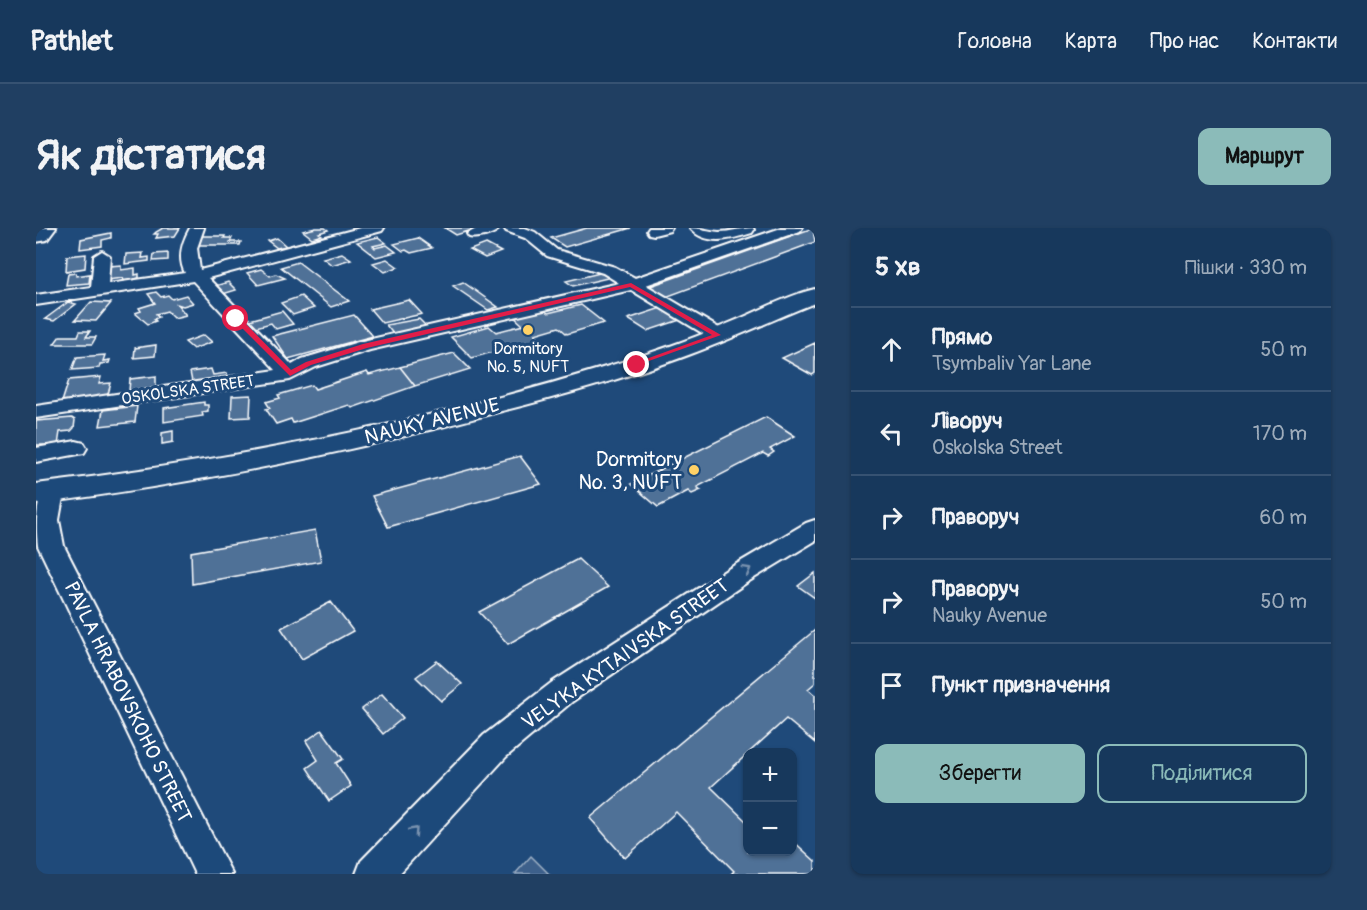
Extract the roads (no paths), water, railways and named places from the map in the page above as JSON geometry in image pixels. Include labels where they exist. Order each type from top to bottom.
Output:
[{"type":"main road","name":"NAUKY AVENUE","points":[[44,493],[171,475],[276,456],[407,428],[591,379],[691,346],[815,295]]},
{"type":"street","points":[[36,238],[42,237],[49,228]]},
{"type":"street","points":[[197,228],[189,242],[187,254],[191,270],[290,374]]},
{"type":"street","points":[[36,300],[197,276],[377,228]]},
{"type":"street","points":[[474,234],[493,228]]},
{"type":"street","points":[[511,228],[530,236],[552,253],[609,270],[624,286],[718,335]]},
{"type":"street","points":[[697,228],[717,238],[728,237],[755,228]]},
{"type":"street","name":"OSKOLSKA STREET","points":[[36,412],[290,374],[309,363],[365,346],[624,286],[770,232],[795,228]]},
{"type":"street","points":[[530,236],[548,231]]},
{"type":"street","points":[[99,292],[102,256]]},
{"type":"street","points":[[36,455],[76,448]]},
{"type":"street","name":"PAVLA HRABOVSKOHO STREET","points":[[44,493],[51,546],[214,874]]},
{"type":"street","name":"VELYKA KYTAIVSKA STREET","points":[[374,874],[495,746],[555,698],[737,576],[815,529]]},
{"type":"place","name":"Dormitory No. 5, NUFT","points":[[528,330]]},
{"type":"place","name":"Dormitory No. 3, NUFT","points":[[694,470]]}]
